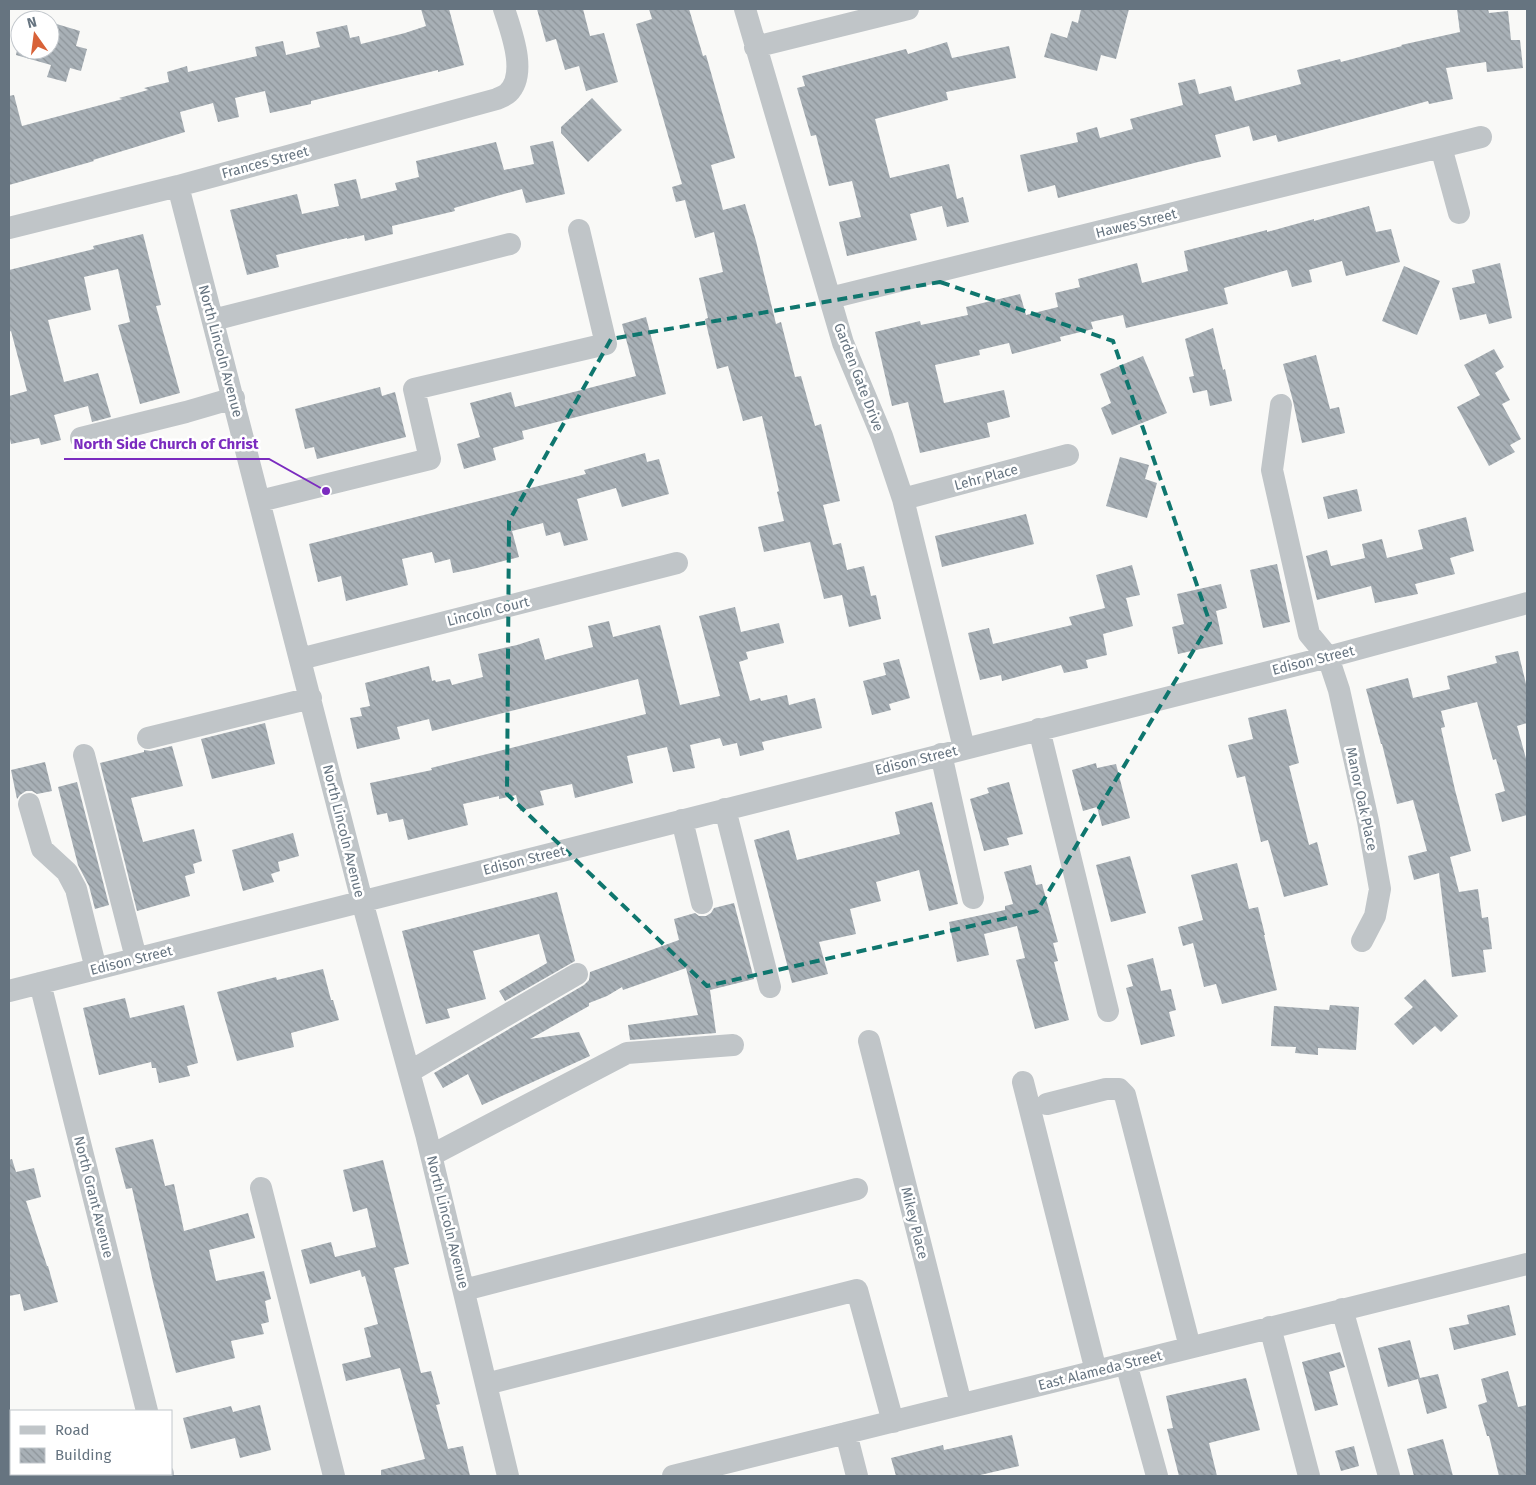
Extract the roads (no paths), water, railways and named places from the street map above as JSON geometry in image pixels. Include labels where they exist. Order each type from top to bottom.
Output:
[{"type":"street","name":"Frances Street","points":[[9,228],[178,186],[498,99],[508,94],[515,84],[518,73],[514,44],[504,9]]},
{"type":"street","name":"Garden Gate Drive","points":[[744,9],[842,343],[882,436],[903,499],[964,748]]},
{"type":"street","points":[[755,47],[908,9]]},
{"type":"street","name":"Hawes Street","points":[[830,298],[1481,137]]},
{"type":"street","points":[[1441,147],[1459,213]]},
{"type":"street","name":"North Lincoln Avenue","points":[[178,186],[362,901],[432,1155],[508,1476]]},
{"type":"street","points":[[260,501],[430,459],[414,389],[606,344],[579,230]]},
{"type":"street","points":[[213,320],[510,244]]},
{"type":"street","points":[[81,438],[234,398]]},
{"type":"street","points":[[1280,405],[1272,470],[1309,634],[1328,657]]},
{"type":"street","name":"Lehr Place","points":[[903,499],[1068,455]]},
{"type":"street","name":"Lincoln Court","points":[[300,659],[676,563]]},
{"type":"street","name":"Edison Street","points":[[9,991],[1328,657],[1527,603]]},
{"type":"street","name":"Manor Oak Place","points":[[1328,657],[1339,690],[1368,821],[1380,889],[1375,916],[1362,941]]},
{"type":"street","points":[[148,738],[311,698]]},
{"type":"street","points":[[1039,729],[1108,1011]]},
{"type":"street","points":[[941,754],[973,898]]},
{"type":"street","points":[[84,755],[136,958]]},
{"type":"street","points":[[29,804],[42,849],[66,872],[76,889],[96,969]]},
{"type":"street","points":[[725,809],[770,987]]},
{"type":"street","points":[[682,820],[702,903]]},
{"type":"street","points":[[409,1072],[577,974]]},
{"type":"street","name":"North Grant Avenue","points":[[40,983],[147,1410]]},
{"type":"street","name":"Mikey Place","points":[[869,1041],[961,1404]]},
{"type":"street","points":[[432,1155],[628,1053],[733,1045]]},
{"type":"street","points":[[1023,1082],[1096,1371]]},
{"type":"street","points":[[1046,1104],[1106,1089],[1119,1089],[1125,1095],[1190,1347]]},
{"type":"street","points":[[261,1188],[334,1476]]},
{"type":"street","points":[[464,1290],[857,1189]]},
{"type":"street","name":"East Alameda Street","points":[[673,1476],[1527,1264]]},
{"type":"street","points":[[486,1384],[857,1290],[892,1422]]},
{"type":"street","points":[[1342,1309],[1389,1476]]},
{"type":"street","points":[[1270,1327],[1309,1476]]},
{"type":"street","points":[[1126,1363],[1157,1476]]},
{"type":"street","points":[[846,1434],[857,1476]]},
{"type":"place","name":"North Side Church of Christ","points":[[326,491]]}]
